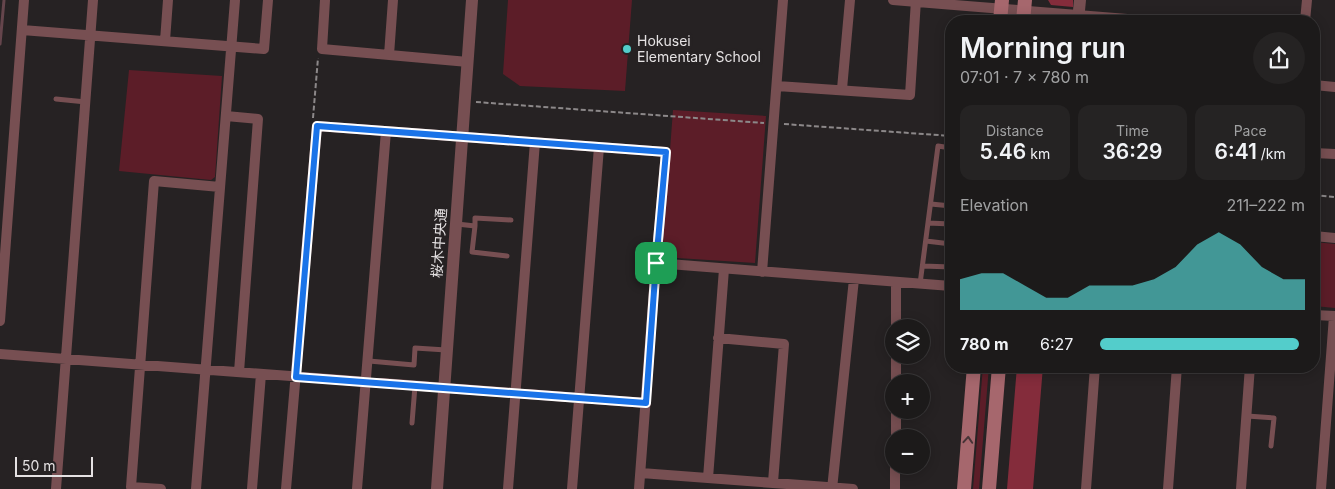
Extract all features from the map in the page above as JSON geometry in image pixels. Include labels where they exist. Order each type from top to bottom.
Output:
[{"type":"main road","points":[[964,489],[973,373]]},
{"type":"main road","points":[[990,489],[998,373]]},
{"type":"street","points":[[0,321],[24,0]]},
{"type":"street","points":[[56,489],[94,0]]},
{"type":"street","points":[[165,41],[168,0]]},
{"type":"street","points":[[196,489],[235,0]]},
{"type":"street","points":[[22,30],[264,49],[268,0]]},
{"type":"street","points":[[325,0],[322,49],[468,62]]},
{"type":"street","points":[[389,55],[393,0]]},
{"type":"street","name":"桜木中央通","points":[[436,489],[472,0]]},
{"type":"street","points":[[762,272],[782,0]]},
{"type":"street","points":[[842,89],[850,0]]},
{"type":"street","points":[[893,0],[1055,15]]},
{"type":"street","points":[[1078,15],[1080,0]]},
{"type":"street","points":[[1306,15],[1307,0]]},
{"type":"street","points":[[776,86],[910,95],[916,1]]},
{"type":"street","points":[[1320,85],[1335,86]]},
{"type":"street","points":[[226,116],[258,119],[239,372]]},
{"type":"street","points":[[286,489],[317,126],[666,152],[640,489]]},
{"type":"street","points":[[357,489],[369,361],[386,131]]},
{"type":"street","points":[[508,489],[536,142]]},
{"type":"street","points":[[572,489],[599,147]]},
{"type":"street","points":[[1320,153],[1335,154]]},
{"type":"street","points":[[161,489],[131,487],[154,181],[220,187]]},
{"type":"street","points":[[1320,237],[1335,238]]},
{"type":"street","points":[[656,263],[945,286]]},
{"type":"street","points":[[708,478],[724,269]]},
{"type":"street","points":[[833,488],[854,279]]},
{"type":"street","points":[[896,282],[896,319]]},
{"type":"street","points":[[1320,315],[1335,316],[1321,489]]},
{"type":"street","points":[[718,338],[784,344],[771,484]]},
{"type":"street","points":[[0,354],[646,403]]},
{"type":"street","points":[[1086,489],[1094,373]]},
{"type":"street","points":[[1168,489],[1176,373]]},
{"type":"street","points":[[1240,489],[1249,373]]},
{"type":"street","points":[[252,489],[261,374]]},
{"type":"street","points":[[641,473],[853,489]]},
{"type":"street","points":[[895,474],[895,489]]},
{"type":"lane","points":[[56,100],[86,102]]},
{"type":"lane","points":[[920,284],[938,146],[945,147]]},
{"type":"lane","points":[[931,204],[945,205]]},
{"type":"lane","points":[[507,256],[472,252],[475,218],[511,220]]},
{"type":"lane","points":[[928,223],[945,224]]},
{"type":"lane","points":[[456,224],[475,226]]},
{"type":"lane","points":[[926,241],[945,243]]},
{"type":"lane","points":[[923,266],[945,267]]},
{"type":"lane","points":[[369,361],[414,366],[415,348],[447,350]]},
{"type":"lane","points":[[412,423],[415,386]]},
{"type":"lane","points":[[1246,416],[1274,418],[1271,446]]},
{"type":"path","points":[[317,126],[313,119],[318,55],[322,49]]},
{"type":"path","points":[[476,102],[945,136]]},
{"type":"path","points":[[1320,196],[1335,197]]},
{"type":"shaded area","points":[[508,0],[632,0],[625,91],[520,86],[503,74]]},
{"type":"shaded area","points":[[1048,0],[1073,0],[1073,7],[1051,5]]},
{"type":"shaded area","points":[[129,70],[222,76],[215,177],[211,180],[119,171]]},
{"type":"shaded area","points":[[673,110],[766,116],[755,263],[662,257]]},
{"type":"shaded area","points":[[1320,243],[1335,244],[1335,308],[1320,307]]},
{"type":"shaded area","points":[[982,373],[988,373],[979,489],[973,489]]},
{"type":"shaded area","points":[[1016,373],[1042,373],[1033,489],[1007,489]]},
{"type":"waterway","points":[[0,44],[4,0]]},
{"type":"place","name":"Hokusei Elementary School","points":[[627,49]]},
{"type":"route","points":[[317,126],[666,152],[656,263],[646,403],[296,377],[317,126]]}]
